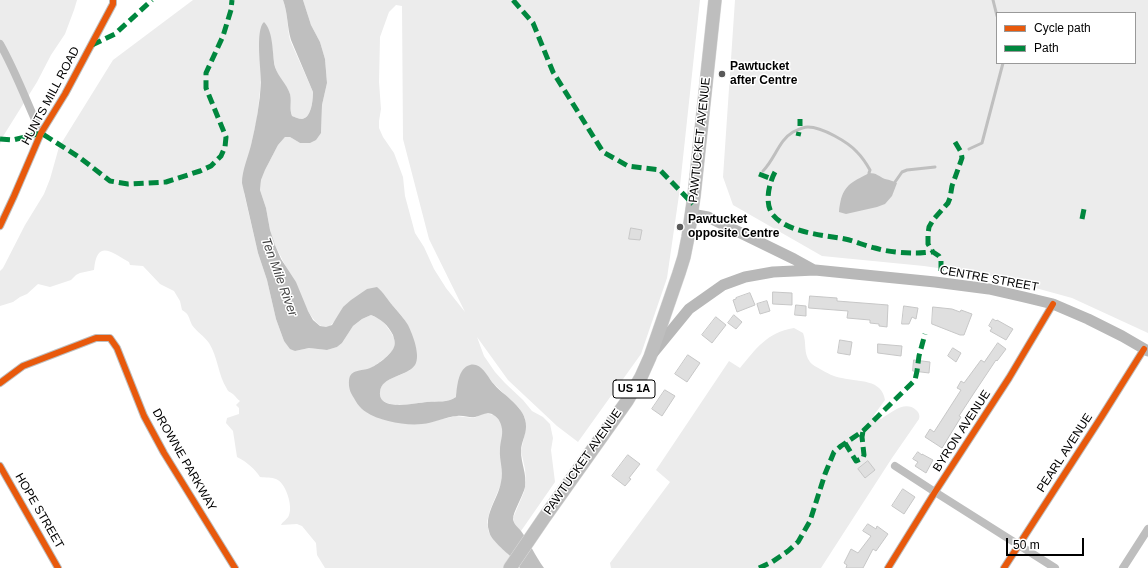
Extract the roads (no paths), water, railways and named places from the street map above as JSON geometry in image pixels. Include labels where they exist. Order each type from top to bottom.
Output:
[{"type":"main road","name":"PAWTUCKET AVENUE","points":[[510,568],[626,401],[641,377],[650,357],[684,257],[688,236],[715,0]]},
{"type":"main road","name":"CENTRE STREET","points":[[691,214],[708,217],[815,270]]},
{"type":"main road","name":"CENTRE STREET","points":[[650,357],[689,309],[723,285],[745,277],[773,272],[815,270],[989,289],[1053,304],[1088,319],[1146,350]]},
{"type":"street","name":"HUNTS MILL ROAD","points":[[0,226],[41,133],[65,94],[113,4],[113,0]]},
{"type":"street","name":"HUNTS MILL ROAD","points":[[0,44],[11,63],[41,133]]},
{"type":"street","name":"BYRON AVENUE","points":[[888,568],[1009,378],[1053,304]]},
{"type":"street","name":"DROWNE PARKWAY","points":[[0,383],[23,366],[96,338],[110,338],[117,348],[144,416],[164,453],[235,568]]},
{"type":"street","name":"PEARL AVENUE","points":[[1004,568],[1146,350]]},
{"type":"street","name":"HOPE STREET","points":[[0,466],[58,568]]},
{"type":"street","points":[[895,466],[1055,568]]},
{"type":"street","points":[[1123,568],[1148,529]]},
{"type":"water","name":"Ten Mile River","points":[[283,0],[303,0],[311,25],[320,42],[325,59],[327,83],[322,105],[321,133],[316,140],[310,143],[300,143],[290,137],[285,137],[278,145],[261,180],[260,190],[266,208],[270,230],[281,259],[296,282],[313,320],[320,326],[326,327],[332,325],[343,307],[351,300],[367,289],[377,287],[405,320],[414,340],[417,351],[417,361],[411,369],[389,380],[381,387],[381,398],[385,402],[407,405],[453,399],[456,397],[459,378],[463,370],[470,365],[477,365],[497,387],[514,402],[523,414],[526,427],[521,451],[525,473],[525,487],[513,519],[544,568],[520,568],[490,534],[488,519],[502,478],[500,447],[502,429],[500,421],[496,417],[487,413],[475,417],[457,416],[426,423],[408,424],[378,418],[361,408],[350,391],[350,376],[356,371],[373,367],[393,350],[395,344],[393,335],[389,328],[381,320],[371,315],[362,319],[353,326],[342,343],[337,347],[327,350],[309,348],[295,351],[290,349],[284,341],[276,319],[267,280],[258,253],[242,183],[259,106],[261,82],[259,41],[261,26],[264,22],[270,31],[275,67],[290,94],[292,116],[301,119],[305,118],[310,112],[313,99],[313,92],[291,40]]},
{"type":"water","points":[[869,173],[876,174],[897,183],[892,196],[885,204],[877,207],[846,214],[839,212],[841,199],[848,186]]},
{"type":"waterway","points":[[993,0],[996,12]]},
{"type":"waterway","points":[[969,149],[982,143],[1003,64]]},
{"type":"waterway","points":[[763,171],[788,135],[796,130],[808,127],[827,132],[848,144],[862,158],[870,170],[869,173]]},
{"type":"waterway","points":[[895,182],[902,172],[907,170],[935,167]]},
{"type":"place","name":"Pawtucket after Centre","points":[[722,74]]},
{"type":"place","name":"Pawtucket opposite Centre","points":[[680,227]]}]
